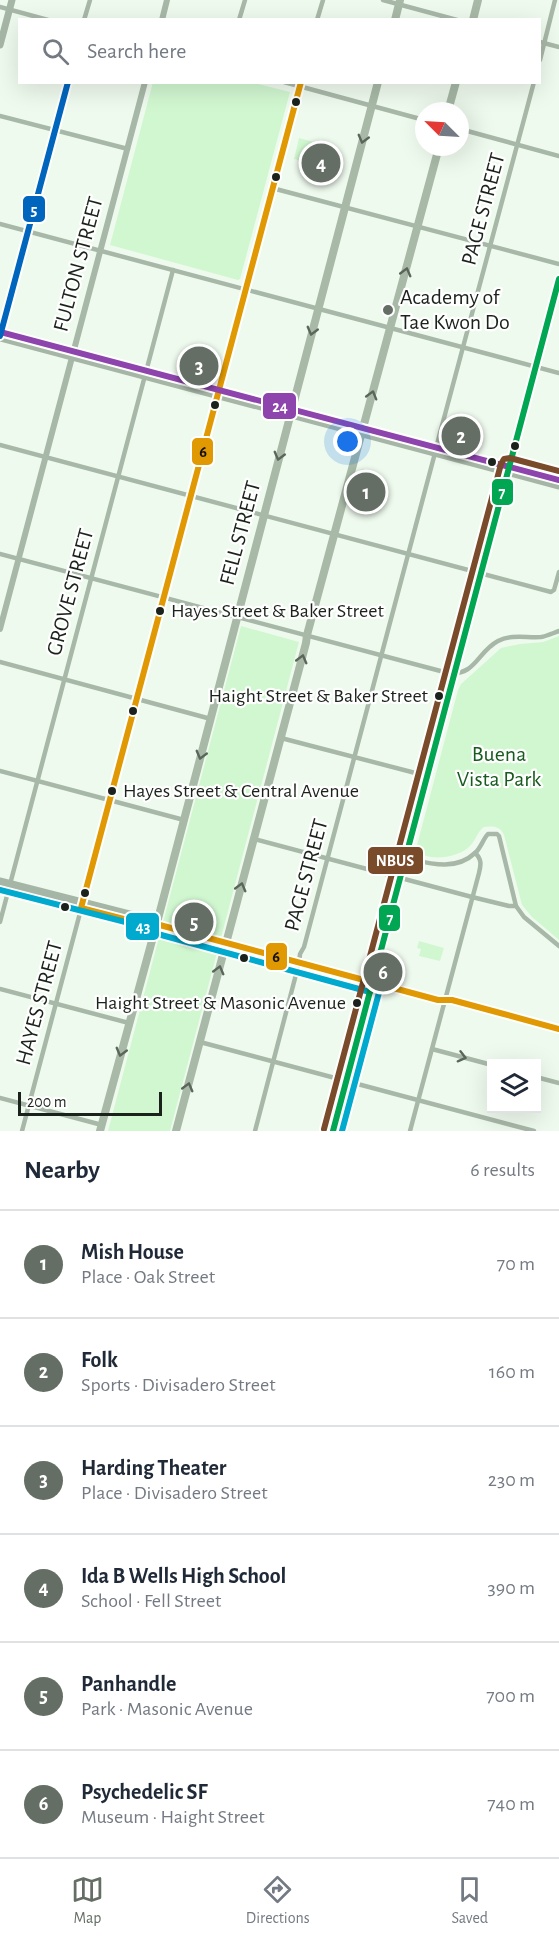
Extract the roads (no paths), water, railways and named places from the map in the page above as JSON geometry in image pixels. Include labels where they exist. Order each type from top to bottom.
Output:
[{"type":"main road","points":[[0,45],[12,0]]},
{"type":"main road","points":[[474,18],[478,0]]},
{"type":"main road","points":[[396,18],[400,2]]},
{"type":"main road","name":"FELL STREET","points":[[101,1128],[378,84]]},
{"type":"main road","points":[[450,102],[455,84]]},
{"type":"main road","points":[[176,1131],[437,156]]},
{"type":"main road","points":[[0,334],[508,470],[559,486]]},
{"type":"main road","points":[[508,470],[559,480]]},
{"type":"main road","points":[[0,881],[9,887]]},
{"type":"main road","points":[[0,887],[9,887],[82,905],[226,944]]},
{"type":"street","points":[[85,18],[90,0]]},
{"type":"street","points":[[162,18],[167,0]]},
{"type":"street","points":[[240,18],[245,0]]},
{"type":"street","points":[[318,18],[322,0]]},
{"type":"street","points":[[383,0],[400,2],[451,18]]},
{"type":"street","points":[[555,0],[542,42],[559,47]]},
{"type":"street","points":[[0,7],[41,18]]},
{"type":"street","points":[[0,334],[67,84]]},
{"type":"street","name":"FULTON STREET","points":[[0,629],[144,84]]},
{"type":"street","name":"PAGE STREET","points":[[255,1131],[300,954],[304,947],[533,84]]},
{"type":"street","points":[[300,85],[415,118]]},
{"type":"street","name":"HAYES STREET","points":[[22,1131],[300,85]]},
{"type":"street","points":[[0,116],[128,149]]},
{"type":"street","points":[[469,131],[559,156]]},
{"type":"street","points":[[272,188],[559,264]]},
{"type":"street","points":[[0,224],[559,373]]},
{"type":"street","name":"GROVE STREET","points":[[0,922],[173,270]]},
{"type":"street","points":[[333,1131],[559,279]]},
{"type":"street","points":[[0,445],[553,591],[559,572]]},
{"type":"street","points":[[0,554],[454,674],[466,671],[501,639],[512,636],[543,637],[559,631]]},
{"type":"street","points":[[0,662],[211,719]]},
{"type":"street","points":[[281,738],[427,776]]},
{"type":"street","points":[[0,771],[184,820]]},
{"type":"street","points":[[405,858],[435,865],[448,865],[462,861],[476,853],[488,834],[494,833],[499,837],[516,906],[525,917],[559,946]]},
{"type":"street","points":[[254,839],[472,897],[516,906]]},
{"type":"street","points":[[410,1131],[481,864],[480,857],[476,853]]},
{"type":"street","points":[[226,944],[438,1000],[452,1000],[559,1029]]},
{"type":"street","points":[[0,989],[129,1023]]},
{"type":"street","points":[[200,1042],[534,1131]]},
{"type":"street","points":[[432,1049],[487,1064]]},
{"type":"street","points":[[541,1078],[559,1083]]},
{"type":"street","points":[[0,1098],[101,1128]]},
{"type":"place","name":"Ida B Wells High School","points":[[321,163]]},
{"type":"place","name":"Academy of Tae Kwon Do","points":[[388,310]]},
{"type":"place","name":"Harding Theater","points":[[199,366]]},
{"type":"place","name":"Folk","points":[[461,436]]},
{"type":"place","name":"Mish House","points":[[366,492]]},
{"type":"place","name":"Hayes Street & Baker Street","points":[[160,611]]},
{"type":"place","name":"Haight Street & Baker Street","points":[[439,696]]},
{"type":"place","name":"Hayes Street & Central Avenue","points":[[112,791]]},
{"type":"place","name":"Panhandle","points":[[194,922]]},
{"type":"place","name":"Psychedelic SF","points":[[383,972]]},
{"type":"place","name":"Haight Street & Masonic Avenue","points":[[357,1003]]},
{"type":"park label","name":"Buena Vista Park","points":[[499,766]]}]
